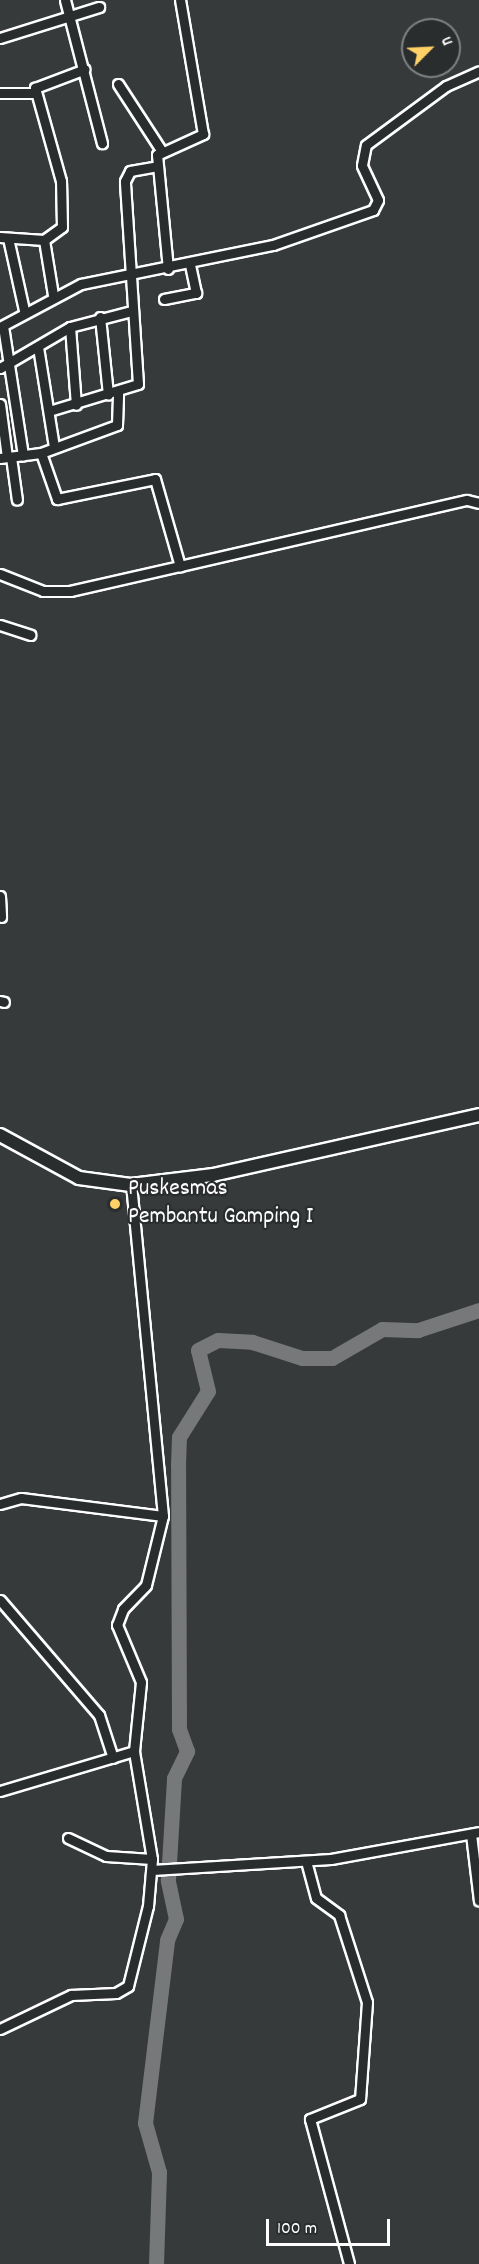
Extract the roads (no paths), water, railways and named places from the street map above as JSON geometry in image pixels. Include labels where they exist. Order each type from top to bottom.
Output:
[{"type":"street","points":[[65,0],[85,69],[102,143]]},
{"type":"street","points":[[161,150],[203,134],[180,0]]},
{"type":"street","points":[[0,38],[99,7]]},
{"type":"street","points":[[24,310],[4,238],[44,240],[58,233],[66,220],[61,181],[35,93],[39,84],[85,69]]},
{"type":"street","points":[[23,455],[13,364],[2,326],[24,310],[81,284],[190,265],[273,245],[373,210],[378,200],[362,165],[366,146],[446,86],[479,71]]},
{"type":"street","points":[[118,84],[161,150],[158,166],[168,269]]},
{"type":"street","points":[[0,93],[35,93]]},
{"type":"street","points":[[49,411],[113,394],[138,384],[126,176],[158,166]]},
{"type":"street","points":[[44,240],[53,295]]},
{"type":"street","points":[[164,299],[196,293],[190,265]]},
{"type":"street","points":[[0,369],[13,364],[70,327],[100,317],[132,311]]},
{"type":"street","points":[[6,457],[41,453],[117,425],[100,317]]},
{"type":"street","points":[[70,327],[76,405]]},
{"type":"street","points":[[38,348],[54,447]]},
{"type":"street","points":[[0,404],[6,457],[17,500]]},
{"type":"street","points":[[41,453],[57,500],[155,479],[180,566]]},
{"type":"street","points":[[0,574],[43,591],[70,591],[468,500],[479,503]]},
{"type":"street","points":[[0,625],[30,635]]},
{"type":"street","points":[[0,896],[1,917]]},
{"type":"street","points":[[0,1135],[79,1179],[131,1185],[213,1175],[479,1115]]},
{"type":"street","points":[[0,2029],[71,1995],[116,1993],[128,1986],[152,1870],[134,1751],[141,1682],[117,1624],[123,1609],[146,1586],[163,1516],[131,1185]]},
{"type":"street","points":[[0,1504],[21,1498],[163,1516]]},
{"type":"street","points":[[0,1599],[99,1715],[113,1758]]},
{"type":"street","points":[[0,1791],[134,1751]]},
{"type":"street","points":[[152,1870],[306,1861],[475,1833],[479,1901]]},
{"type":"street","points":[[68,1838],[106,1856],[152,1859]]},
{"type":"street","points":[[306,1861],[316,1898],[339,1915],[367,2002],[360,2099],[310,2119],[349,2264]]},
{"type":"waterway","points":[[156,2264],[159,2172],[145,2123],[167,1940],[176,1919],[168,1880],[174,1778],[187,1751],[179,1729],[179,1437],[208,1391],[198,1350],[218,1340],[252,1342],[302,1358],[332,1358],[382,1329],[418,1330],[479,1310]]},
{"type":"place","name":"Puskesmas Pembantu Gamping I","points":[[115,1204]]}]
